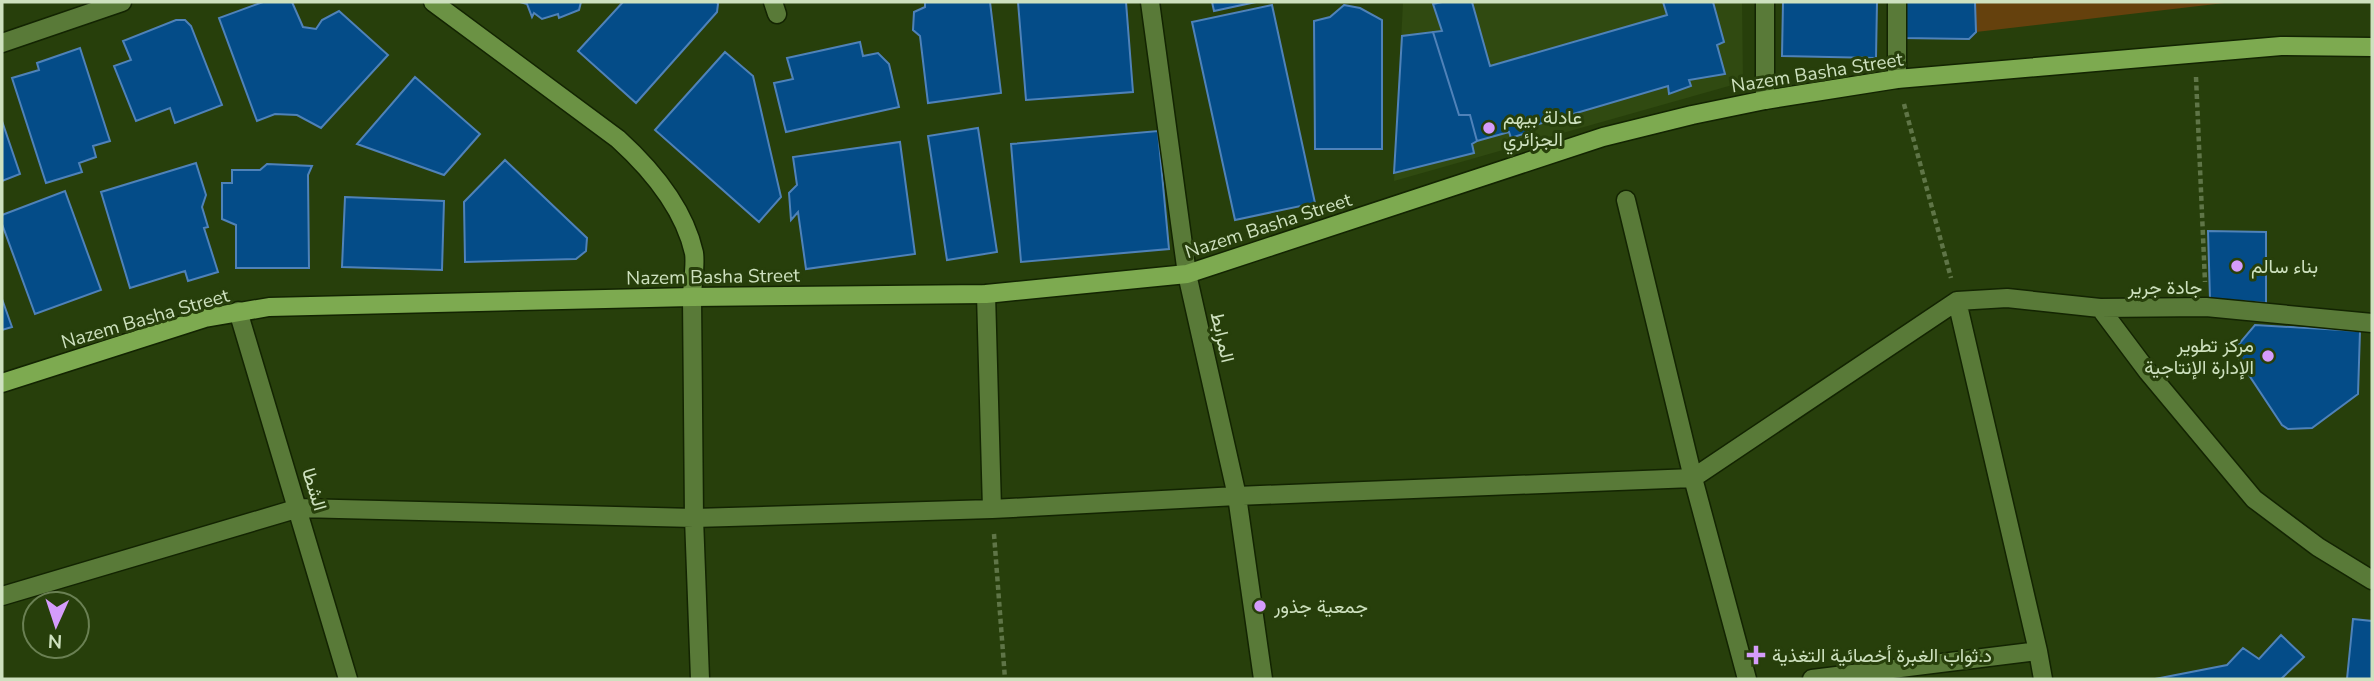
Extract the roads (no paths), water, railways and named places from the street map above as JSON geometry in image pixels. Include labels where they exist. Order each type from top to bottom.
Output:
[{"type":"main road","points":[[433,2],[618,139],[639,158],[674,205],[686,229],[694,255],[691,297]]},
{"type":"main road","name":"Nazem Basha Street","points":[[2,383],[205,318],[300,306],[691,297],[986,294],[1187,274],[1604,137],[1765,100],[1897,79],[2281,46],[2372,47]]},
{"type":"street","points":[[2,43],[122,2]]},
{"type":"street","name":"المرابط","points":[[1150,2],[1187,274],[1237,496],[1263,679]]},
{"type":"street","points":[[1765,2],[1765,100]]},
{"type":"street","points":[[1897,2],[1897,79]]},
{"type":"street","points":[[1626,200],[1693,478],[1746,679]]},
{"type":"street","points":[[986,294],[992,509]]},
{"type":"street","points":[[691,297],[694,518],[700,679]]},
{"type":"street","name":"جادة جرير","points":[[1957,301],[2007,298],[2100,308],[2206,307],[2372,323]]},
{"type":"street","points":[[2,596],[299,508],[694,518],[992,509],[1237,496],[1693,478],[1957,301],[2043,679]]},
{"type":"street","points":[[2100,308],[2148,372],[2254,499],[2318,547],[2372,580]]},
{"type":"street","name":"الشطا","points":[[239,312],[348,679]]},
{"type":"street","points":[[1812,679],[2038,651]]},
{"type":"place","name":"عادلة بيهم الجزائري","points":[[1489,128]]},
{"type":"place","name":"بناء سالم","points":[[2237,266]]},
{"type":"place","name":"مركز تطوير الإدارة الإنتاجية","points":[[2268,356]]},
{"type":"place","name":"جمعية جذور","points":[[1260,606]]},
{"type":"place","name":"د.ثواب الغبرة أخصائية التغذية","points":[[1756,655]]}]
